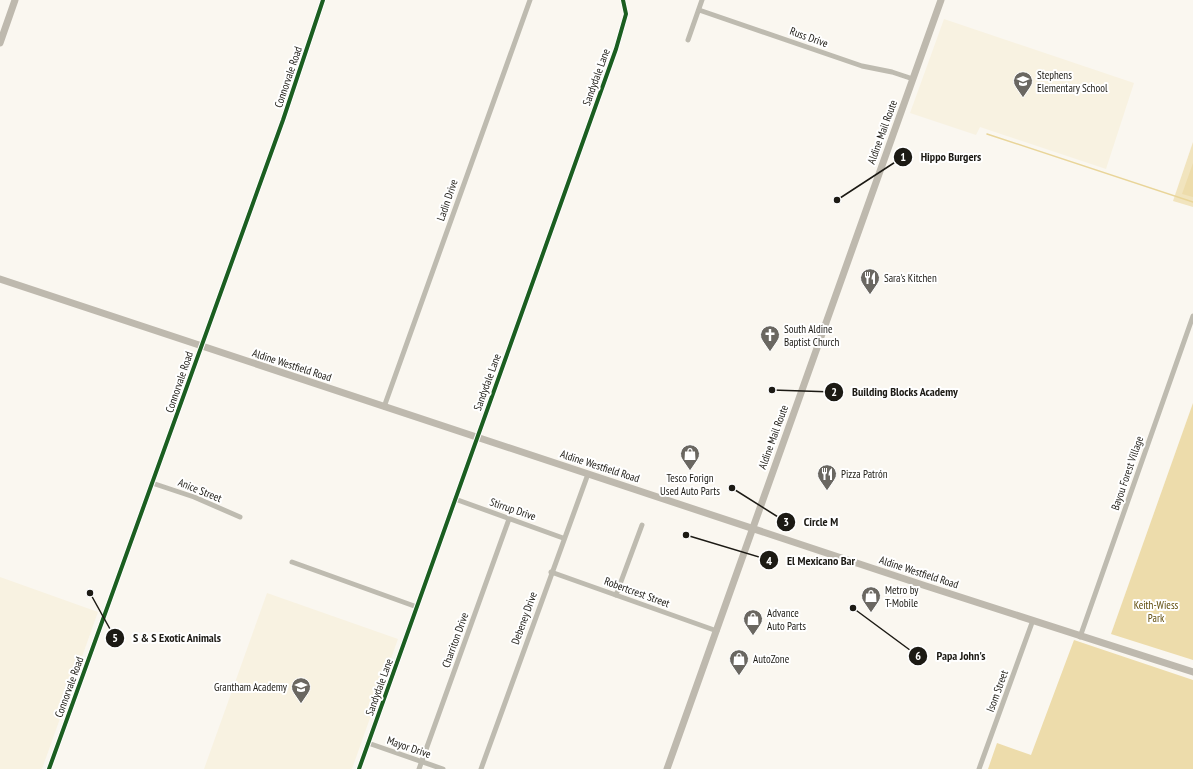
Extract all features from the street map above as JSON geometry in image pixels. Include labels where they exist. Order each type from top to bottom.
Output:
[{"type":"main road","points":[[0,42],[15,0]]},
{"type":"main road","name":"Aldine Mail Route","points":[[667,769],[941,0]]},
{"type":"main road","name":"Aldine Westfield Road","points":[[0,279],[477,438],[1193,672]]},
{"type":"street","name":"Connorvale Road","points":[[49,769],[200,346],[283,120],[324,0]]},
{"type":"street","name":"Ladin Drive","points":[[384,407],[530,0]]},
{"type":"street","name":"Sandydale Lane","points":[[359,769],[616,49],[626,14],[623,0]]},
{"type":"street","points":[[688,40],[702,0]]},
{"type":"street","name":"Russ Drive","points":[[699,10],[862,66],[913,78]]},
{"type":"street","name":"Bayou Forest Village","points":[[1080,636],[1193,316]]},
{"type":"street","name":"Debeney Drive","points":[[481,769],[551,572],[588,474]]},
{"type":"street","name":"Anice Street","points":[[152,484],[194,497],[240,517]]},
{"type":"street","name":"Stirrup Drive","points":[[455,499],[564,538]]},
{"type":"street","name":"Charriton Drive","points":[[419,769],[509,519]]},
{"type":"street","points":[[616,595],[642,525]]},
{"type":"street","points":[[292,562],[417,607]]},
{"type":"street","name":"Robertcrest Street","points":[[551,572],[717,631]]},
{"type":"street","name":"Isom Street","points":[[979,769],[1033,620]]},
{"type":"street","name":"Mayor Drive","points":[[368,743],[443,769]]},
{"type":"shaded area","name":"Stephens Elementary School","points":[[944,19],[1134,83],[1106,169],[980,127],[976,135],[910,113]]},
{"type":"shaded area","points":[[1193,142],[1193,207],[1173,201]]},
{"type":"shaded area","points":[[0,577],[98,612],[42,769],[0,769]]},
{"type":"shaded area","name":"Grantham Academy","points":[[267,593],[398,639],[352,769],[204,769]]},
{"type":"green space","points":[[1193,163],[1193,197],[1182,194]]},
{"type":"green space","name":"Keith-Wiess Park","points":[[1193,403],[1193,660],[1111,634]]},
{"type":"green space","points":[[1074,640],[1193,680],[1193,769],[988,769],[997,743],[1031,755]]},
{"type":"waterway","points":[[987,134],[1193,202]]},
{"type":"cycle path","points":[[49,769],[283,120],[323,0]]},
{"type":"cycle path","points":[[359,769],[616,49],[626,14],[623,0]]},
{"type":"place","name":"Stephens Elementary School","points":[[1023,98]]},
{"type":"place","name":"Hippo Burgers","points":[[837,200]]},
{"type":"place","name":"Sara's Kitchen","points":[[870,295]]},
{"type":"place","name":"South Aldine Baptist Church","points":[[770,352]]},
{"type":"place","name":"Building Blocks Academy","points":[[772,390]]},
{"type":"place","name":"Tesco Forign Used Auto Parts","points":[[690,471]]},
{"type":"place","name":"Circle M","points":[[732,488]]},
{"type":"place","name":"Pizza Patrón","points":[[827,491]]},
{"type":"place","name":"El Mexicano Bar","points":[[686,535]]},
{"type":"place","name":"S & S Exotic Animals","points":[[90,593]]},
{"type":"place","name":"Papa John's","points":[[853,608]]},
{"type":"place","name":"Metro by T-Mobile","points":[[871,613]]},
{"type":"place","name":"Advance Auto Parts","points":[[753,636]]},
{"type":"place","name":"AutoZone","points":[[739,676]]},
{"type":"place","name":"Grantham Academy","points":[[301,704]]}]
